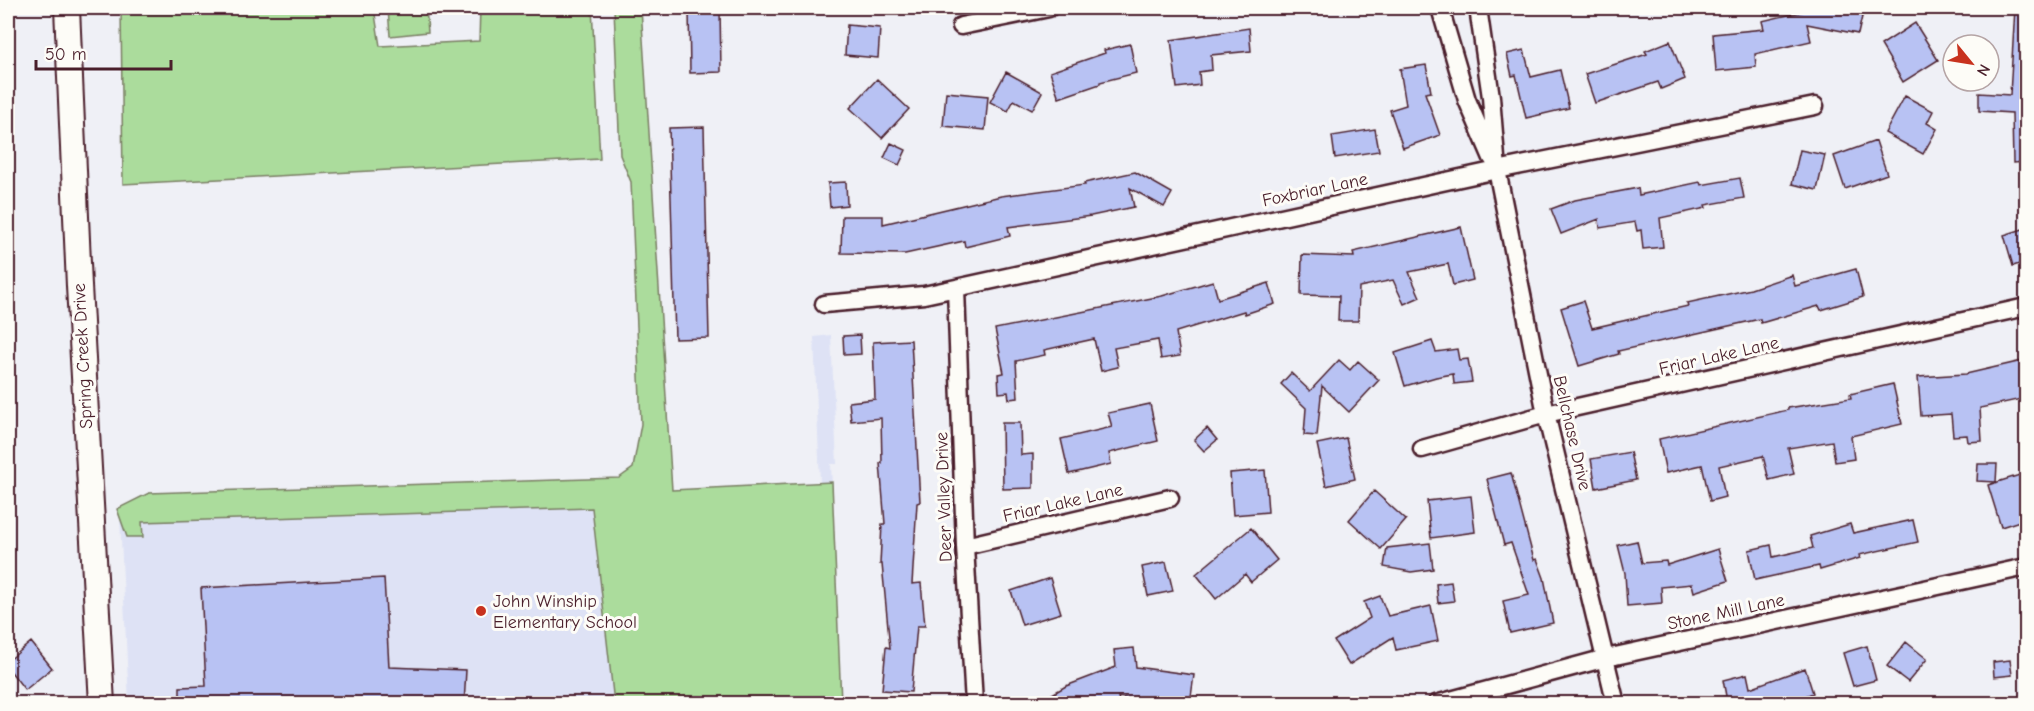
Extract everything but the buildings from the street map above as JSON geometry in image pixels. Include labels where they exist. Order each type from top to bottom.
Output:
[{"type":"street","name":"Spring Creek Drive","points":[[68,8],[79,285],[102,704]]},
{"type":"street","points":[[961,26],[1049,8]]},
{"type":"street","name":"Bellchase Drive","points":[[1440,8],[1467,100],[1497,170]]},
{"type":"street","name":"Bellchase Drive","points":[[1478,8],[1491,97],[1497,170],[1546,414],[1616,704]]},
{"type":"street","name":"Foxbriar Lane","points":[[824,304],[924,295],[1497,170],[1815,106]]},
{"type":"street","name":"Deer Valley Drive","points":[[956,288],[965,546],[974,704]]},
{"type":"street","name":"Friar Lake Lane","points":[[1422,449],[1546,414],[2026,307]]},
{"type":"street","name":"Friar Lake Lane","points":[[965,546],[1170,498]]},
{"type":"street","name":"Stone Mill Lane","points":[[1436,704],[1606,658],[2026,567]]},
{"type":"shaded area","name":"John Winship Elementary School","points":[[831,335],[837,464],[831,464],[841,703],[129,703],[120,518],[820,483],[814,337]]},
{"type":"green space","points":[[121,8],[374,8],[380,46],[479,41],[480,8],[592,8],[600,159],[123,184]]},
{"type":"green space","points":[[388,8],[426,8],[428,32],[390,36]]},
{"type":"green space","points":[[614,8],[641,8],[672,490],[832,482],[841,703],[614,703],[592,508],[142,522],[143,537],[127,537],[117,509],[149,493],[619,478],[633,468],[641,424],[631,182],[620,155]]},
{"type":"place","name":"John Winship Elementary School","points":[[481,611]]}]
